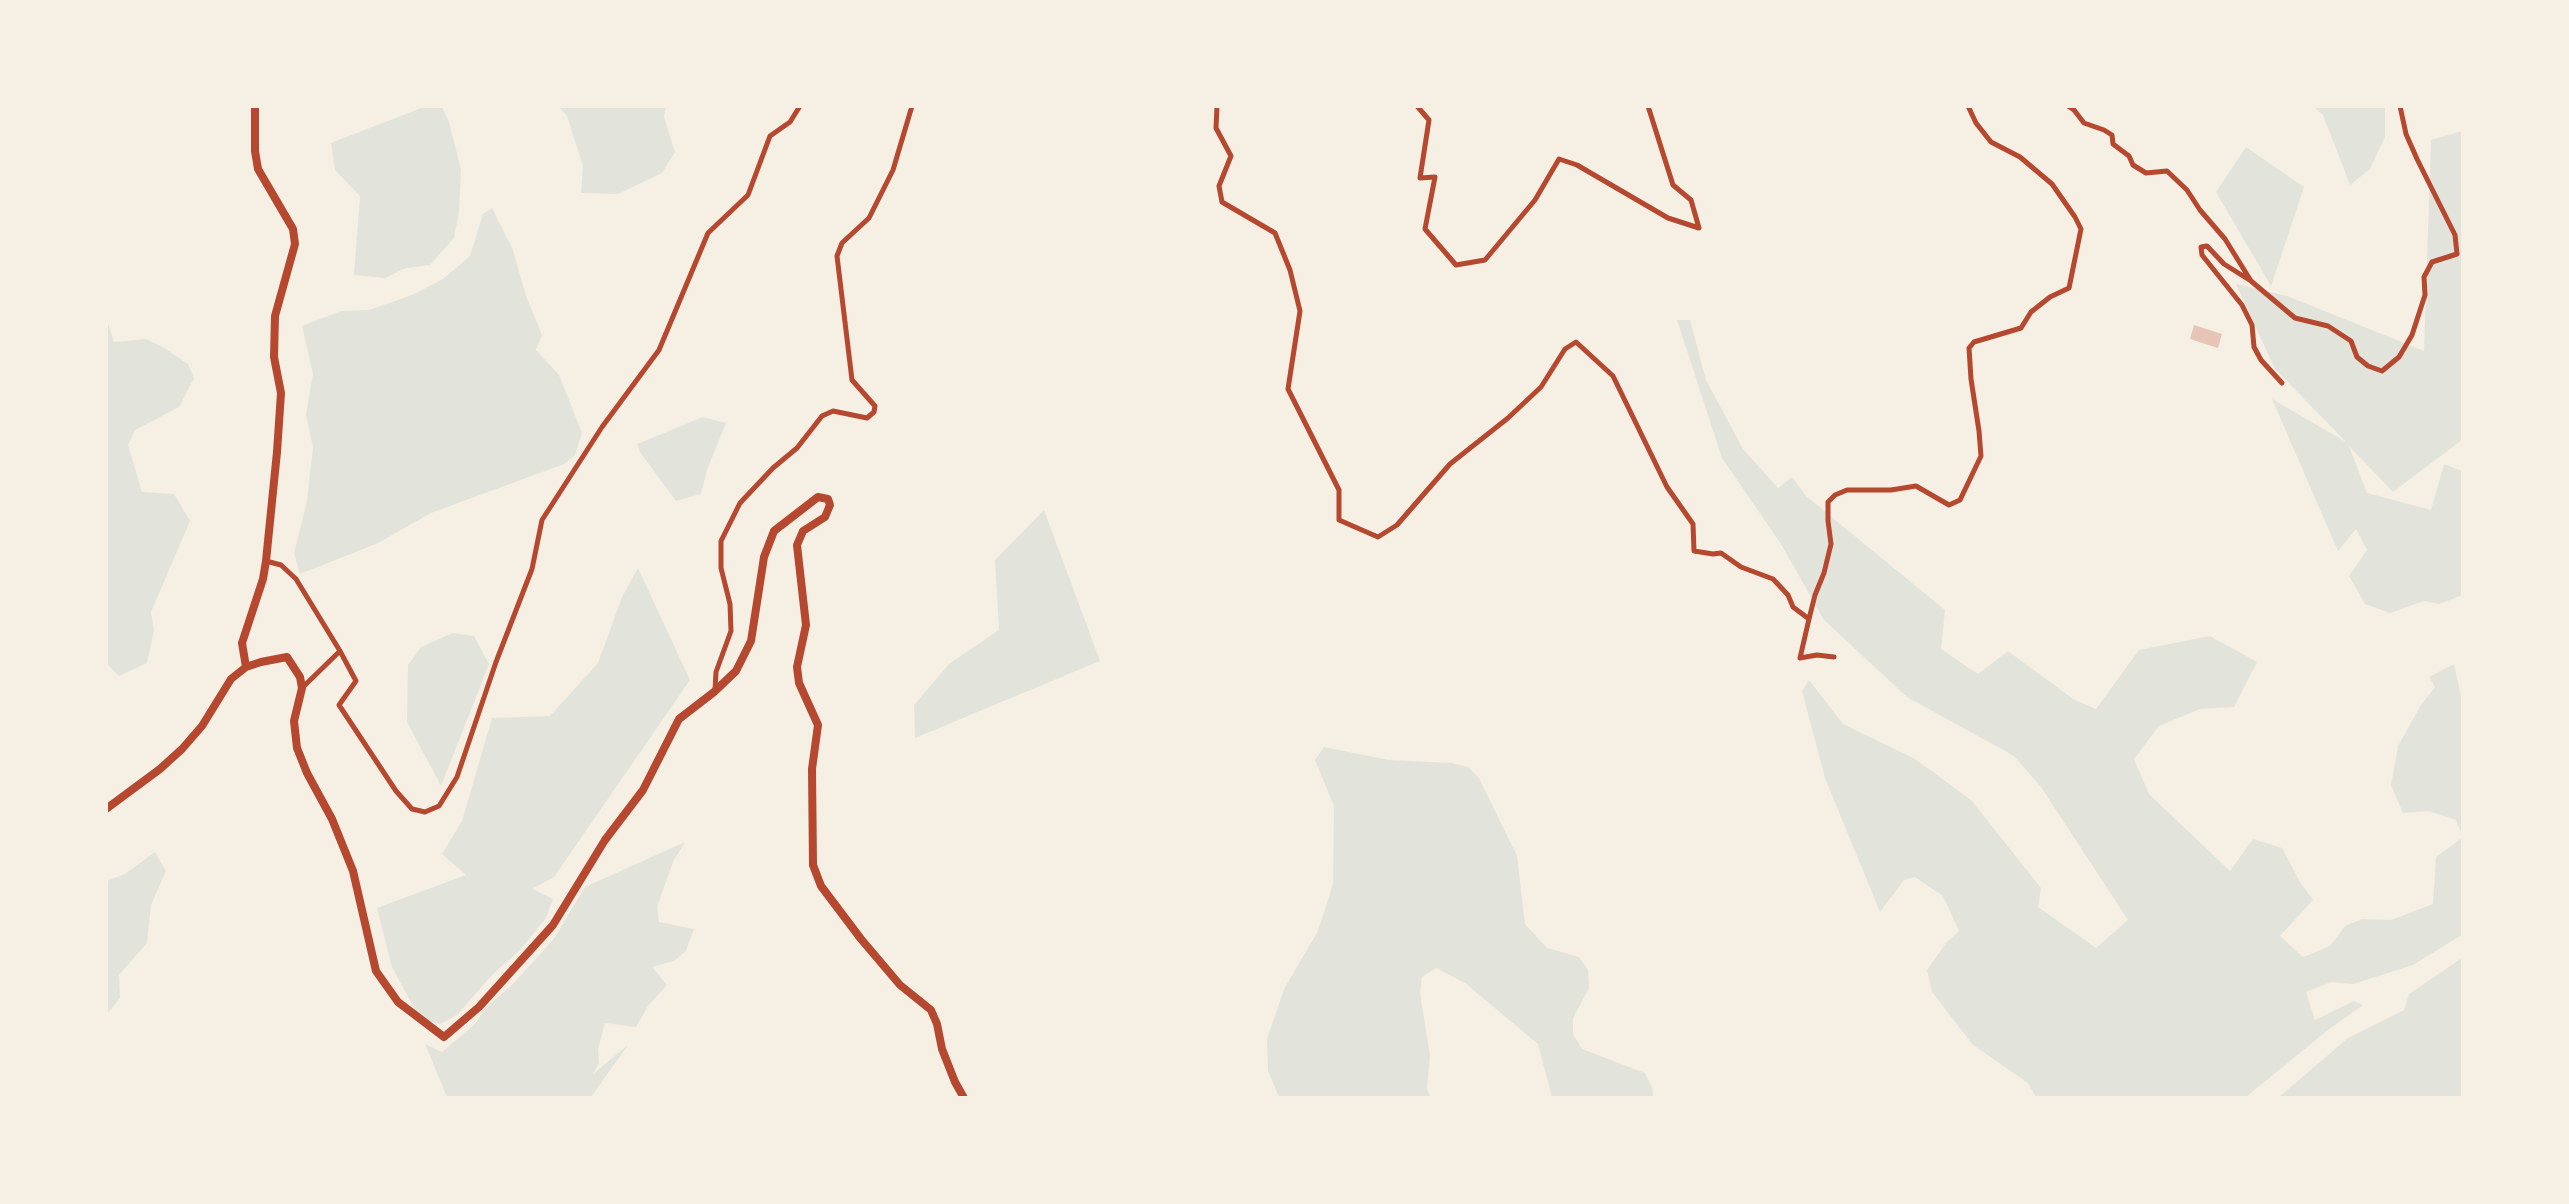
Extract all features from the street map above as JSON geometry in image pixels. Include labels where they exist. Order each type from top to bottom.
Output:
[{"type":"main road","points":[[246,668],[242,643],[263,579],[266,561],[280,393],[274,357],[275,316],[295,244],[293,229],[258,169],[255,151],[255,106]]},
{"type":"main road","points":[[106,809],[182,749],[202,726],[231,679],[246,668],[261,662],[288,657],[300,677],[302,688],[294,721],[297,748],[307,773],[332,819],[353,871],[376,971],[399,1002],[444,1037],[479,1007],[553,925],[605,840],[643,790],[678,719],[714,692],[736,671],[751,641],[764,557],[774,531],[818,497],[828,499],[830,505],[825,517],[803,531],[797,544],[806,625],[797,667],[799,683],[818,725],[812,769],[813,865],[821,886],[861,939],[900,985],[932,1010],[942,1048],[964,1098]]},
{"type":"street","points":[[266,561],[281,565],[296,579],[340,651],[356,681],[339,705],[396,791],[412,809],[425,812],[440,806],[458,777],[496,662],[532,569],[542,520],[602,427],[659,350],[708,233],[748,195],[770,136],[790,122],[800,106]]},
{"type":"street","points":[[714,692],[717,672],[731,631],[730,604],[722,568],[721,541],[740,503],[772,468],[797,448],[822,416],[833,411],[867,418],[874,412],[876,406],[852,380],[837,256],[842,243],[869,218],[893,170],[912,106]]},
{"type":"street","points":[[1217,106],[1216,128],[1231,156],[1219,186],[1222,202],[1275,233],[1290,270],[1299,311],[1288,389],[1339,490],[1339,520],[1378,537],[1397,525],[1450,464],[1508,418],[1541,387],[1565,349],[1576,342],[1613,376],[1667,487],[1693,524],[1694,551],[1713,555],[1721,553],[1741,567],[1773,579],[1788,595],[1793,607],[1809,619]]},
{"type":"street","points":[[1417,106],[1429,120],[1420,178],[1435,177],[1425,229],[1456,265],[1485,260],[1535,200],[1559,159],[1577,165],[1668,218],[1699,228],[1691,200],[1673,184],[1648,106]]},
{"type":"street","points":[[1834,657],[1817,655],[1800,658],[1831,544],[1828,502],[1835,495],[1847,490],[1891,490],[1916,486],[1949,505],[1960,500],[1981,456],[1969,348],[1974,342],[2021,328],[2031,312],[2050,297],[2069,288],[2081,229],[2052,184],[2020,157],[1991,142],[1976,123],[1968,106]]},
{"type":"street","points":[[2068,106],[2084,123],[2112,135],[2113,144],[2128,156],[2133,165],[2146,173],[2167,171],[2187,190],[2200,210],[2225,239],[2251,281]]},
{"type":"street","points":[[2282,383],[2261,360],[2254,347],[2252,325],[2242,305],[2202,255],[2201,247],[2207,246],[2224,264],[2251,281],[2295,318],[2328,326],[2351,341],[2356,357],[2368,366],[2382,371],[2399,357],[2412,335],[2425,296],[2424,277],[2432,262],[2457,254],[2455,235],[2416,159],[2406,134],[2400,106]]},
{"type":"street","points":[[302,688],[340,651]]},
{"type":"shaded area","points":[[424,107],[442,107],[449,122],[461,169],[459,212],[454,238],[430,265],[406,268],[385,278],[354,275],[360,196],[335,170],[331,143]]},
{"type":"shaded area","points":[[559,107],[666,107],[664,117],[675,152],[662,173],[618,194],[581,193],[583,166],[567,116]]},
{"type":"shaded area","points":[[2314,107],[2385,107],[2385,137],[2370,169],[2350,185],[2323,115]]},
{"type":"shaded area","points":[[2462,131],[2462,440],[2393,492],[2349,446],[2367,493],[2431,510],[2444,464],[2462,471],[2462,595],[2440,604],[2424,601],[2390,613],[2365,604],[2349,576],[2367,550],[2356,529],[2338,551],[2272,399],[2346,442],[2275,369],[2236,284],[2287,296],[2424,351],[2431,140]]},
{"type":"shaded area","points":[[2246,147],[2304,187],[2271,286],[2216,192]]},
{"type":"shaded area","points":[[492,208],[513,250],[526,296],[542,335],[536,350],[559,375],[582,433],[575,455],[564,464],[431,513],[378,543],[300,574],[294,553],[307,501],[313,447],[306,415],[313,374],[302,326],[341,311],[369,310],[412,295],[443,279],[470,256],[483,214]]},
{"type":"shaded area","points":[[107,320],[114,342],[146,339],[188,364],[194,378],[179,407],[135,430],[128,445],[142,492],[174,494],[190,521],[151,612],[154,630],[147,663],[119,676],[106,663]]},
{"type":"shaded area","points":[[1677,320],[1690,320],[1706,380],[1743,449],[1778,488],[1792,477],[1806,496],[1945,610],[1941,649],[1978,674],[2008,651],[2073,699],[2096,709],[2139,650],[2210,636],[2257,662],[2234,707],[2200,709],[2159,726],[2134,759],[2149,794],[2230,871],[2253,839],[2282,848],[2300,882],[2313,900],[2280,936],[2303,957],[2330,946],[2345,926],[2362,919],[2391,920],[2433,904],[2436,857],[2462,838],[2462,935],[2413,965],[2353,984],[2331,982],[2306,992],[2315,1020],[2354,1001],[2363,1005],[2328,1030],[2246,1097],[2036,1097],[2028,1083],[1973,1045],[1932,992],[1927,970],[1946,943],[1959,931],[1943,896],[1915,877],[1904,880],[1880,912],[1825,778],[1802,691],[1809,680],[1843,724],[1915,759],[1971,800],[2041,888],[2038,907],[2096,948],[2128,920],[2041,787],[2014,756],[1907,697],[1824,620],[1781,544],[1722,458]]},
{"type":"shaded area","points":[[703,417],[726,423],[707,470],[701,494],[676,501],[640,452],[637,444]]},
{"type":"shaded area","points":[[1044,510],[1100,661],[915,738],[914,705],[949,664],[999,630],[995,560]]},
{"type":"shaded area","points":[[638,568],[690,680],[554,877],[532,889],[553,899],[546,918],[520,950],[493,974],[458,1014],[441,1024],[421,1021],[392,967],[377,908],[466,875],[442,854],[462,821],[492,718],[550,716],[598,663],[622,597]]},
{"type":"shaded area","points":[[453,633],[474,636],[489,664],[441,786],[407,722],[408,665],[421,647]]},
{"type":"shaded area","points":[[2454,664],[2462,701],[2462,835],[2456,820],[2429,811],[2403,813],[2391,785],[2398,746],[2421,705],[2435,687],[2429,677]]},
{"type":"shaded area","points":[[1324,747],[1389,760],[1452,763],[1468,767],[1479,778],[1517,856],[1525,924],[1547,948],[1579,957],[1588,970],[1589,988],[1573,1018],[1573,1034],[1582,1049],[1645,1073],[1652,1087],[1653,1097],[1552,1097],[1538,1044],[1465,983],[1436,968],[1422,977],[1420,993],[1430,1056],[1427,1089],[1430,1097],[1279,1097],[1268,1071],[1267,1039],[1284,989],[1318,931],[1333,884],[1334,806],[1315,760]]},
{"type":"shaded area","points":[[685,842],[673,862],[657,907],[659,922],[694,929],[686,951],[674,961],[652,967],[667,985],[648,1006],[636,1027],[605,1023],[598,1049],[599,1063],[593,1074],[628,1045],[591,1097],[447,1097],[425,1044],[442,1052],[476,1023],[485,1008],[510,987],[553,940],[585,887]]},
{"type":"shaded area","points":[[155,852],[166,871],[151,905],[147,943],[119,975],[120,998],[107,1014],[107,881],[125,874]]},
{"type":"shaded area","points":[[2462,958],[2462,1097],[2279,1097],[2348,1038],[2404,1010],[2409,994]]},
{"type":"building","points":[[2194,325],[2222,334],[2218,348],[2190,339]]}]
